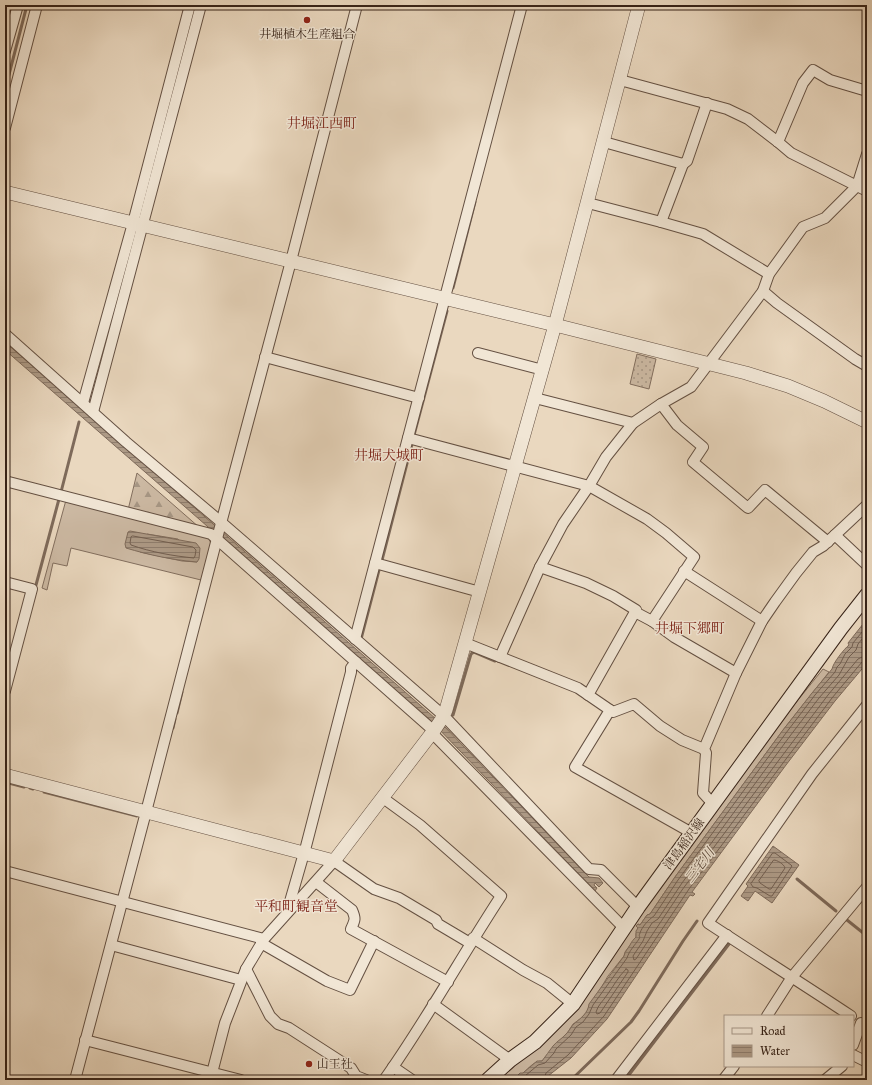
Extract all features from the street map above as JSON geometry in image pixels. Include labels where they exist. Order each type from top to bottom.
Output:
[{"type":"main road","name":"津島稲沢線","points":[[488,1080],[510,1060],[535,1042],[573,1004],[638,907],[841,628],[867,595]]},
{"type":"street","points":[[5,51],[18,5]]},
{"type":"street","points":[[5,128],[37,5]]},
{"type":"street","points":[[93,412],[190,5]]},
{"type":"street","points":[[82,403],[138,224],[201,5]]},
{"type":"street","points":[[75,1080],[357,5]]},
{"type":"street","points":[[355,639],[522,5]]},
{"type":"street","points":[[208,1075],[241,980],[262,941],[334,861],[437,726],[446,710],[556,325],[639,5]]},
{"type":"street","points":[[778,142],[803,83],[813,70],[830,80],[867,91]]},
{"type":"street","points":[[620,80],[727,109],[748,119],[790,153],[867,191]]},
{"type":"street","points":[[661,222],[683,164],[687,161],[708,104]]},
{"type":"street","points":[[604,142],[683,164]]},
{"type":"street","points":[[500,657],[540,567],[563,524],[589,486],[606,457],[633,423],[691,386],[763,291],[769,274],[803,227],[825,218],[857,186],[867,154]]},
{"type":"street","points":[[5,192],[556,325],[746,373],[788,386],[824,401],[867,422]]},
{"type":"street","points":[[588,203],[703,234],[769,274]]},
{"type":"street","points":[[763,291],[777,303],[867,366]]},
{"type":"street","points":[[5,334],[220,524],[355,639],[624,928]]},
{"type":"street","points":[[478,353],[543,370]]},
{"type":"street","points":[[265,357],[419,398]]},
{"type":"street","points":[[535,398],[633,423]]},
{"type":"street","points":[[661,404],[677,425],[703,447],[693,462],[748,508],[765,490],[867,565]]},
{"type":"street","points":[[408,438],[589,486],[647,519],[694,557],[652,621]]},
{"type":"street","points":[[5,481],[211,534],[217,538],[356,662],[437,726],[589,869],[601,870],[638,907]]},
{"type":"street","points":[[713,804],[703,793],[706,753],[704,749],[736,673],[762,621],[787,584],[813,552],[832,539],[867,505]]},
{"type":"street","points":[[375,563],[480,592]]},
{"type":"street","points":[[540,567],[586,583],[612,596],[636,610],[635,612],[652,621],[674,637],[736,673]]},
{"type":"street","points":[[684,571],[762,621]]},
{"type":"street","points":[[5,582],[32,589],[7,674],[5,691]]},
{"type":"street","points":[[588,695],[635,612]]},
{"type":"street","points":[[465,643],[578,688],[613,712],[634,704],[660,726],[682,740],[704,749]]},
{"type":"street","points":[[286,914],[304,854],[351,668],[356,662]]},
{"type":"street","points":[[849,1015],[708,923],[812,774],[867,705]]},
{"type":"street","points":[[610,710],[575,767],[692,833]]},
{"type":"street","points":[[5,775],[334,861],[374,889],[399,898],[436,920],[438,924],[472,941],[547,983],[573,1004]]},
{"type":"street","points":[[383,798],[420,825],[501,896],[448,982],[384,1080]]},
{"type":"street","points":[[5,871],[262,941],[327,980],[350,990],[374,941]]},
{"type":"street","points":[[316,882],[352,910],[354,921],[351,929],[448,982]]},
{"type":"street","points":[[768,1015],[792,977],[867,887]]},
{"type":"street","points":[[616,1080],[727,935]]},
{"type":"street","points":[[111,945],[241,980]]},
{"type":"street","points":[[246,969],[270,1016],[278,1024],[289,1028],[310,1041],[352,1068],[356,1076],[366,1080]]},
{"type":"street","points":[[433,1004],[510,1060]]},
{"type":"street","points":[[854,1040],[858,1021]]},
{"type":"street","points":[[85,1040],[208,1075],[241,1080]]},
{"type":"street","points":[[854,1056],[867,1062]]},
{"type":"street","points":[[393,1067],[412,1080]]},
{"type":"street","points":[[723,1080],[733,1067]]},
{"type":"street","points":[[832,1078],[841,1067]]},
{"type":"green space","points":[[637,354],[656,359],[649,389],[630,384]]},
{"type":"green space","points":[[137,473],[200,528],[128,510]]},
{"type":"green space","points":[[66,500],[208,536],[211,544],[201,580],[71,548],[67,566],[53,563],[47,590],[42,588]],"holes":[[[147,534],[178,539],[197,562],[182,561],[140,552]]]},
{"type":"green space","points":[[823,669],[829,672],[783,730],[675,877],[650,914],[647,915],[640,925],[638,924],[636,926],[638,928],[636,937],[625,952],[624,956],[608,976],[586,1013],[573,1024],[568,1032],[542,1061],[534,1063],[516,1077],[506,1080],[495,1080],[551,1034],[647,907],[678,860],[794,705]]},
{"type":"water","points":[[5,342],[444,726],[589,877],[599,878],[603,883],[599,887],[595,883],[594,885],[597,888],[595,891],[433,723],[5,350]]},
{"type":"water","points":[[130,531],[196,543],[200,548],[199,559],[197,562],[179,560],[126,548],[125,544],[128,532]]},
{"type":"water","name":"三宅川","points":[[867,619],[867,663],[835,701],[786,765],[692,892],[695,894],[693,896],[690,895],[607,1019],[571,1058],[548,1076],[550,1078],[548,1080],[545,1078],[543,1080],[509,1080],[520,1073],[523,1073],[537,1061],[542,1061],[555,1044],[568,1032],[572,1025],[586,1013],[589,1004],[624,956],[631,942],[636,937],[636,931],[638,928],[636,926],[638,924],[640,925],[647,915],[650,914],[675,877],[783,730],[832,669],[834,663],[849,645],[848,643]]},
{"type":"water","points":[[773,846],[799,865],[772,903],[755,891],[748,901],[741,896],[748,886],[746,884]]},
{"type":"waterway","points":[[5,90],[27,5]]},
{"type":"waterway","points":[[190,28],[196,5]]},
{"type":"waterway","points":[[453,288],[475,202]]},
{"type":"waterway","points":[[414,435],[447,311]]},
{"type":"waterway","points":[[61,492],[79,422]]},
{"type":"waterway","points":[[382,560],[412,444]]},
{"type":"waterway","points":[[36,585],[59,499]]},
{"type":"waterway","points":[[361,639],[379,570]]},
{"type":"waterway","points":[[453,715],[471,654],[474,652],[495,661]]},
{"type":"waterway","points":[[5,706],[9,692]]},
{"type":"waterway","points":[[177,713],[182,692]]},
{"type":"waterway","points":[[173,728],[175,719]]},
{"type":"waterway","points":[[5,782],[24,787]]},
{"type":"waterway","points":[[44,792],[137,816]]},
{"type":"waterway","points":[[797,879],[836,911]]},
{"type":"waterway","points":[[847,920],[867,936]]},
{"type":"waterway","points":[[571,1080],[631,1022],[697,921]]},
{"type":"waterway","points":[[625,1080],[729,944]]},
{"type":"place","name":"井堀植木生産組合","points":[[307,20]]},
{"type":"place","name":"山王社","points":[[309,1064]]},
{"type":"district","name":"井堀江西町","points":[[322,123]]},
{"type":"district","name":"井堀犬城町","points":[[389,455]]},
{"type":"district","name":"井堀下郷町","points":[[690,628]]},
{"type":"district","name":"平和町観音堂","points":[[296,906]]}]
